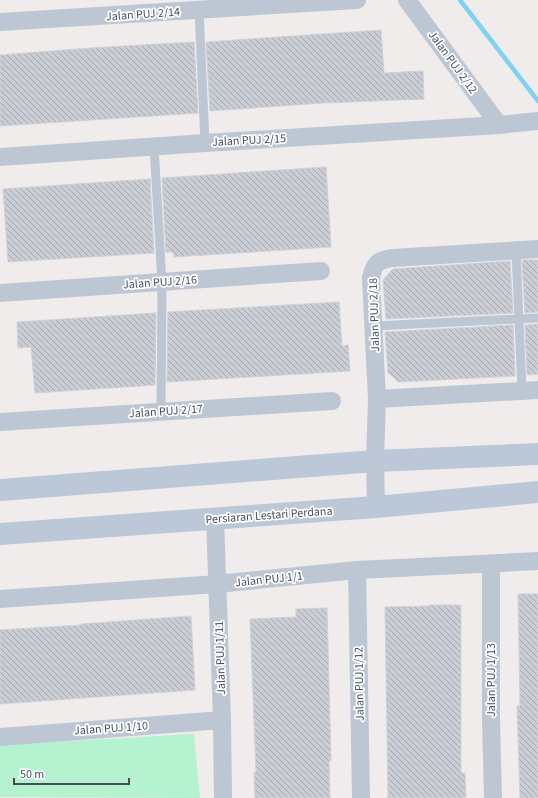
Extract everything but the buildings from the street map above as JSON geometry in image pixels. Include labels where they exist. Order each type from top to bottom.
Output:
[{"type":"main road","points":[[0,490],[375,461],[538,454]]},
{"type":"main road","name":"Persiaran Lestari Perdana","points":[[0,534],[376,507],[538,492]]},
{"type":"street","name":"Jalan PUJ 2/14","points":[[0,22],[150,10],[198,10],[357,0]]},
{"type":"street","name":"Jalan PUJ 2/12","points":[[406,0],[499,125]]},
{"type":"street","points":[[499,125],[538,121]]},
{"type":"street","name":"Jalan PUJ 2/15","points":[[0,157],[499,125]]},
{"type":"street","name":"Jalan PUJ 2/18","points":[[376,507],[375,461],[377,399],[372,274],[376,264],[384,259],[538,249]]},
{"type":"street","name":"Jalan PUJ 2/16","points":[[0,293],[321,271]]},
{"type":"street","points":[[377,399],[530,391]]},
{"type":"street","name":"Jalan PUJ 2/17","points":[[0,422],[332,401]]},
{"type":"street","name":"Jalan PUJ 1/11","points":[[215,518],[222,720],[223,798]]},
{"type":"street","name":"Jalan PUJ 1/1","points":[[0,599],[217,584],[357,570],[538,561]]},
{"type":"street","name":"Jalan PUJ 1/13","points":[[491,563],[490,720],[493,798]]},
{"type":"street","name":"Jalan PUJ 1/12","points":[[357,570],[361,798]]},
{"type":"street","name":"Jalan PUJ 1/10","points":[[0,737],[222,720]]},
{"type":"lane","points":[[198,10],[205,143]]},
{"type":"lane","points":[[154,146],[162,282],[161,411]]},
{"type":"lane","points":[[516,251],[519,319],[530,391]]},
{"type":"lane","points":[[374,326],[538,318]]},
{"type":"green space","points":[[194,734],[200,798],[0,797],[0,745]]},
{"type":"waterway","points":[[460,0],[538,101]]}]
